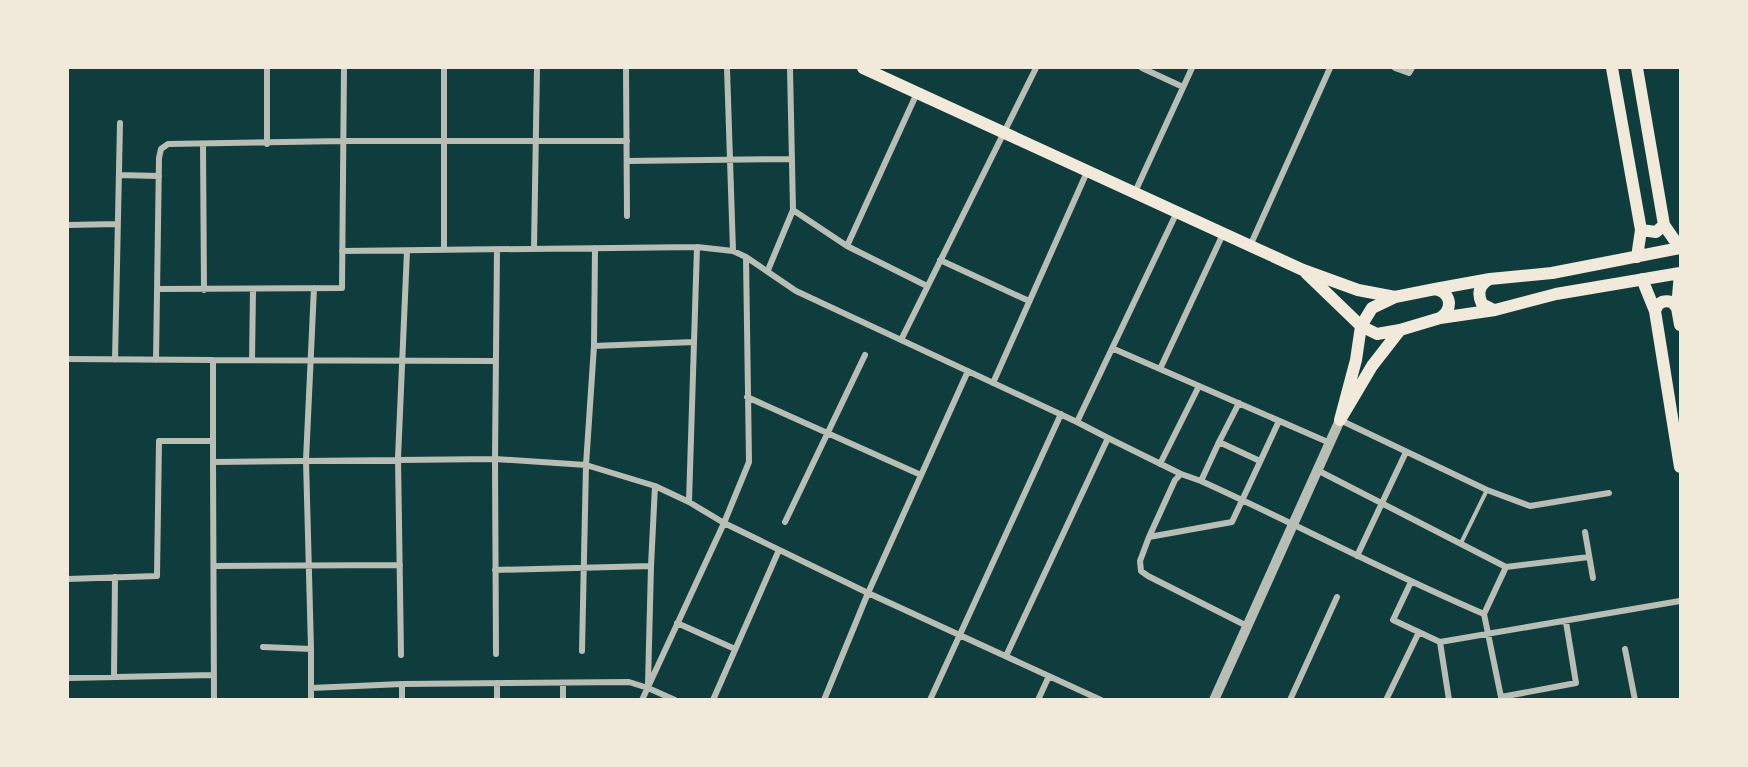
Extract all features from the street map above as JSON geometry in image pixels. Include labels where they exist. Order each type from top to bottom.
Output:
[{"type":"main road","points":[[863,68],[1303,270],[1358,290],[1395,297]]},
{"type":"main road","points":[[1612,68],[1641,230],[1637,256]]},
{"type":"main road","points":[[1340,420],[1356,360],[1360,326],[1372,308],[1395,297],[1435,289],[1490,279],[1552,273],[1680,248],[1664,225],[1637,68]]},
{"type":"main road","points":[[1641,230],[1656,231],[1664,225]]},
{"type":"main road","points":[[1303,270],[1360,326],[1377,334],[1440,318],[1495,310],[1556,294],[1680,273],[1677,308],[1680,325]]},
{"type":"main road","points":[[1490,279],[1482,285],[1479,295],[1482,304],[1495,310]]},
{"type":"main road","points":[[1642,279],[1655,311],[1680,467]]},
{"type":"main road","points":[[1435,289],[1444,292],[1449,301],[1448,311],[1440,318]]},
{"type":"main road","points":[[1655,311],[1660,302],[1665,300],[1672,302],[1677,308]]},
{"type":"main road","points":[[1340,420],[1372,366],[1400,330]]},
{"type":"street","points":[[267,68],[267,144]]},
{"type":"street","points":[[158,289],[342,288],[344,68]]},
{"type":"street","points":[[444,68],[444,250]]},
{"type":"street","points":[[534,249],[537,68]]},
{"type":"street","points":[[626,68],[627,216]]},
{"type":"street","points":[[726,68],[733,251]]},
{"type":"street","points":[[768,270],[793,210],[790,159],[790,68]]},
{"type":"street","points":[[901,340],[1036,68]]},
{"type":"street","points":[[1142,68],[1183,87]]},
{"type":"street","points":[[1135,193],[1192,68]]},
{"type":"street","points":[[1250,246],[1330,68]]},
{"type":"street","points":[[1395,68],[1409,74],[1412,68]]},
{"type":"street","points":[[847,246],[917,93]]},
{"type":"street","points":[[115,360],[120,123]]},
{"type":"street","points":[[156,360],[159,176],[161,149],[168,144],[343,141],[627,141]]},
{"type":"street","points":[[203,144],[204,290]]},
{"type":"street","points":[[627,160],[790,159]]},
{"type":"street","points":[[993,383],[1087,172]]},
{"type":"street","points":[[119,175],[159,176]]},
{"type":"street","points":[[793,210],[847,246],[927,286]]},
{"type":"street","points":[[1077,422],[1114,349],[1177,212]]},
{"type":"street","points":[[68,225],[117,225]]},
{"type":"street","points":[[1160,369],[1223,234]]},
{"type":"street","points":[[342,251],[697,247],[733,251],[768,270],[795,291],[1061,414],[1181,474],[1201,480],[1293,523],[1411,582],[1484,614]]},
{"type":"street","points":[[688,502],[697,247]]},
{"type":"street","points":[[582,651],[586,465],[594,346],[595,248]]},
{"type":"street","points":[[496,654],[497,250]]},
{"type":"street","points":[[401,655],[398,459],[407,251]]},
{"type":"street","points":[[642,699],[724,523],[749,462],[746,257]]},
{"type":"street","points":[[940,260],[1029,301]]},
{"type":"street","points":[[311,699],[306,460],[314,288]]},
{"type":"street","points":[[252,360],[253,289]]},
{"type":"street","points":[[594,346],[694,342]]},
{"type":"street","points":[[1114,349],[1329,443]]},
{"type":"street","points":[[785,522],[866,355]]},
{"type":"street","points":[[68,359],[495,361]]},
{"type":"street","points":[[213,360],[214,699]]},
{"type":"street","points":[[824,699],[868,593],[968,371]]},
{"type":"street","points":[[1160,464],[1199,386]]},
{"type":"street","points":[[747,397],[921,475]]},
{"type":"street","points":[[1201,480],[1239,403]]},
{"type":"street","points":[[930,699],[1061,414]]},
{"type":"street","points":[[1214,699],[1340,420],[1487,490],[1530,506],[1609,493]]},
{"type":"street","points":[[1149,537],[1232,522],[1279,421]]},
{"type":"street","points":[[1006,656],[1108,438]]},
{"type":"street","points":[[68,579],[157,576],[159,441],[212,441]]},
{"type":"street","points":[[1220,442],[1260,461]]},
{"type":"street","points":[[1357,556],[1406,452]]},
{"type":"street","points":[[213,462],[495,459],[586,465],[656,486],[724,523],[868,593],[1101,699]]},
{"type":"street","points":[[1317,470],[1506,567],[1589,557]]},
{"type":"street","points":[[1181,474],[1175,480],[1149,537],[1140,561],[1141,571],[1247,626]]},
{"type":"street","points":[[648,688],[651,566],[656,486]]},
{"type":"street","points":[[1585,532],[1593,578]]},
{"type":"street","points":[[712,699],[779,550]]},
{"type":"street","points":[[214,566],[400,565]]},
{"type":"street","points":[[495,570],[651,566]]},
{"type":"street","points":[[1506,567],[1484,614],[1501,697],[1576,683],[1566,622]]},
{"type":"street","points":[[114,677],[115,577]]},
{"type":"street","points":[[1411,582],[1393,620],[1440,642],[1680,602]]},
{"type":"street","points":[[1290,699],[1337,597]]},
{"type":"street","points":[[677,623],[735,649]]},
{"type":"street","points":[[1386,699],[1419,632]]},
{"type":"street","points":[[1440,642],[1449,699]]},
{"type":"street","points":[[263,647],[311,649]]},
{"type":"street","points":[[1625,649],[1635,699]]},
{"type":"street","points":[[68,678],[214,675]]},
{"type":"street","points":[[1038,699],[1048,676]]},
{"type":"street","points":[[311,688],[402,684],[629,682],[675,699]]},
{"type":"street","points":[[496,683],[497,699]]},
{"type":"street","points":[[563,683],[563,699]]},
{"type":"street","points":[[402,684],[402,699]]},
{"type":"lane","points":[[1461,543],[1487,490]]}]
